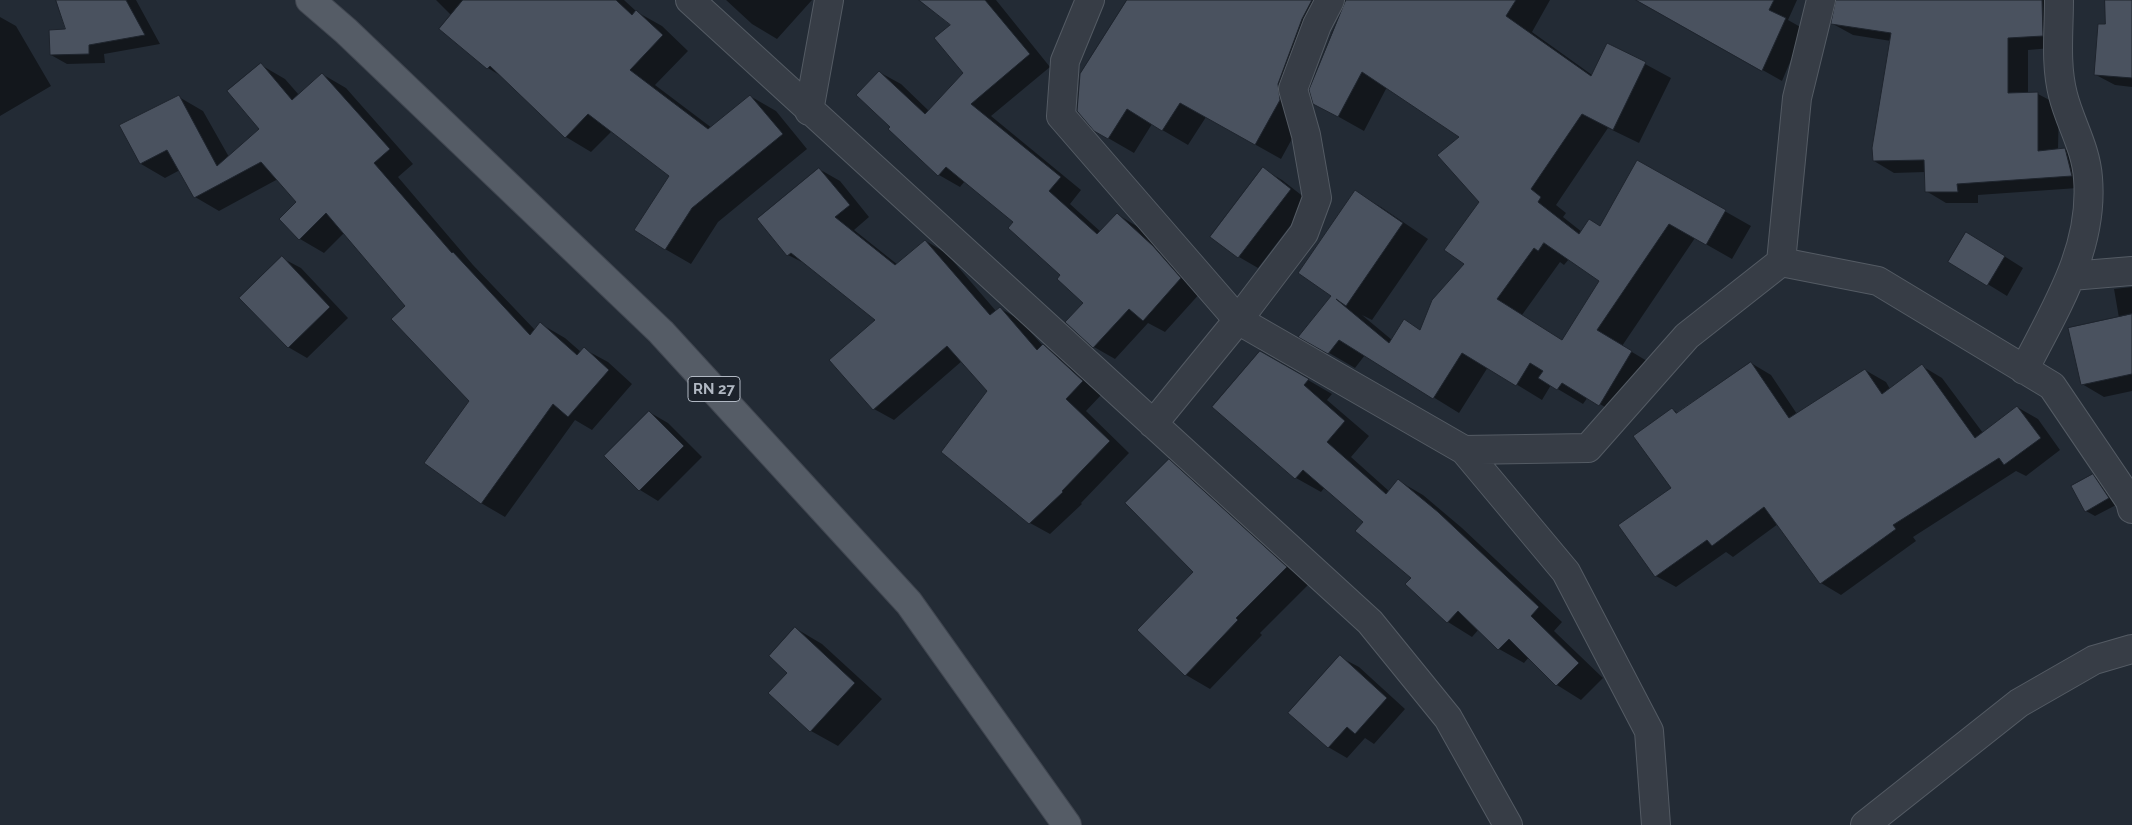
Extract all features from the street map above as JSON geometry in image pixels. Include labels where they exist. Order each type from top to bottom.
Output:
[{"type":"main road","name":"RN 27","points":[[310,0],[346,31],[662,332],[908,603],[1067,825]]},
{"type":"street","points":[[690,0],[1370,622],[1448,718],[1508,825]]},
{"type":"street","points":[[809,110],[830,0]]},
{"type":"street","points":[[1090,0],[1064,61],[1061,116],[1238,320],[1464,450],[1566,572],[1649,731],[1656,825]]},
{"type":"street","points":[[1153,424],[1238,320],[1304,233],[1317,198],[1306,135],[1293,89],[1317,25],[1330,0]]},
{"type":"street","points":[[1464,450],[1588,448],[1687,336],[1781,262],[1797,98],[1821,0]]},
{"type":"street","points":[[2024,370],[2071,276],[2086,228],[2089,202],[2084,151],[2063,95],[2060,76],[2059,0]]},
{"type":"street","points":[[1781,262],[1878,281],[2052,386],[2130,501],[2132,509]]},
{"type":"street","points":[[2071,276],[2132,271]]},
{"type":"street","points":[[1865,825],[2019,703],[2094,660],[2132,649]]},
{"type":"building","points":[[56,0],[126,0],[145,35],[89,45],[89,54],[50,55],[49,30],[65,29]]},
{"type":"building","points":[[463,0],[616,0],[632,15],[636,10],[663,35],[630,70],[708,129],[750,95],[783,134],[692,208],[665,250],[634,230],[669,176],[588,114],[565,138],[490,66],[487,69],[439,29]]},
{"type":"building","points":[[919,0],[985,0],[1030,54],[971,104],[1061,177],[1049,191],[1097,234],[1117,213],[1153,246],[1181,278],[1143,321],[1129,309],[1093,348],[1065,322],[1083,303],[1057,279],[1060,275],[1008,228],[1013,222],[946,167],[938,176],[888,129],[890,127],[856,95],[879,71],[925,114],[963,73],[934,38],[950,25]]},
{"type":"building","points":[[1127,0],[1312,0],[1302,19],[1278,84],[1280,100],[1255,145],[1180,103],[1162,131],[1127,109],[1108,139],[1094,131],[1077,111],[1080,74]]},
{"type":"building","points":[[1346,0],[1516,0],[1506,16],[1591,76],[1607,43],[1646,62],[1613,130],[1582,114],[1531,189],[1541,197],[1538,202],[1579,234],[1589,219],[1600,226],[1637,160],[1726,210],[1706,245],[1669,224],[1597,330],[1632,351],[1599,406],[1562,383],[1557,390],[1538,378],[1543,371],[1530,363],[1516,386],[1462,353],[1433,399],[1339,340],[1328,354],[1298,337],[1331,296],[1298,273],[1355,190],[1403,223],[1346,306],[1336,299],[1389,343],[1404,319],[1420,330],[1432,300],[1464,264],[1444,250],[1479,202],[1437,155],[1459,137],[1362,72],[1338,117],[1313,104],[1309,90]],"holes":[[[1544,243],[1599,281],[1562,340],[1497,299],[1534,248],[1538,251]]]},
{"type":"building","points":[[1636,0],[1774,0],[1769,10],[1786,18],[1762,71]]},
{"type":"building","points":[[1836,0],[2042,0],[2043,36],[2008,38],[2008,93],[2038,92],[2038,151],[2065,148],[2072,176],[1957,184],[1958,192],[1925,192],[1924,160],[1873,161],[1872,148],[1891,33],[1831,24]]},
{"type":"building","points":[[2105,0],[2132,0],[2132,78],[2094,75],[2098,24],[2105,24]]},
{"type":"building","points":[[261,63],[292,100],[322,73],[390,149],[374,163],[452,253],[530,335],[540,322],[577,355],[584,347],[609,370],[568,417],[553,404],[481,504],[424,463],[469,401],[391,319],[405,306],[326,213],[299,240],[279,219],[296,202],[261,162],[194,198],[167,150],[140,164],[119,125],[179,95],[217,166],[259,129],[227,91]]},
{"type":"building","points":[[1263,167],[1291,189],[1238,258],[1210,237]]},
{"type":"building","points":[[819,168],[850,205],[835,217],[895,265],[925,240],[990,315],[1000,307],[1037,350],[1043,344],[1083,381],[1066,399],[1110,441],[1063,492],[1029,524],[941,452],[987,391],[947,346],[873,410],[829,360],[875,320],[791,253],[787,256],[757,219]]},
{"type":"building","points":[[1966,232],[2005,256],[1987,286],[1948,262]]},
{"type":"building","points":[[282,256],[330,307],[288,348],[239,298]]},
{"type":"building","points":[[2132,314],[2132,374],[2081,385],[2068,328]]},
{"type":"building","points":[[1260,351],[1309,379],[1304,385],[1345,421],[1327,442],[1386,494],[1398,479],[1438,512],[1539,607],[1531,616],[1579,663],[1556,686],[1509,639],[1498,650],[1458,611],[1447,623],[1405,584],[1411,578],[1355,531],[1363,522],[1303,470],[1295,479],[1212,407]]},
{"type":"building","points":[[1751,362],[1789,418],[1865,369],[1882,394],[1922,364],[1975,438],[2017,406],[2041,438],[2004,465],[1999,458],[1893,525],[1896,529],[1820,584],[1764,507],[1712,546],[1707,540],[1655,577],[1618,525],[1671,488],[1633,436],[1672,408],[1676,413]]},
{"type":"building","points":[[649,411],[684,446],[639,491],[604,456]]},
{"type":"building","points":[[1169,459],[1287,567],[1236,618],[1238,620],[1185,676],[1137,630],[1193,572],[1125,503]]},
{"type":"building","points":[[2093,474],[2109,498],[2085,512],[2071,486]]},
{"type":"building","points":[[795,627],[855,683],[810,732],[768,693],[787,673],[769,656]]},
{"type":"building","points":[[1340,655],[1387,698],[1355,734],[1347,727],[1328,748],[1288,713]]}]
